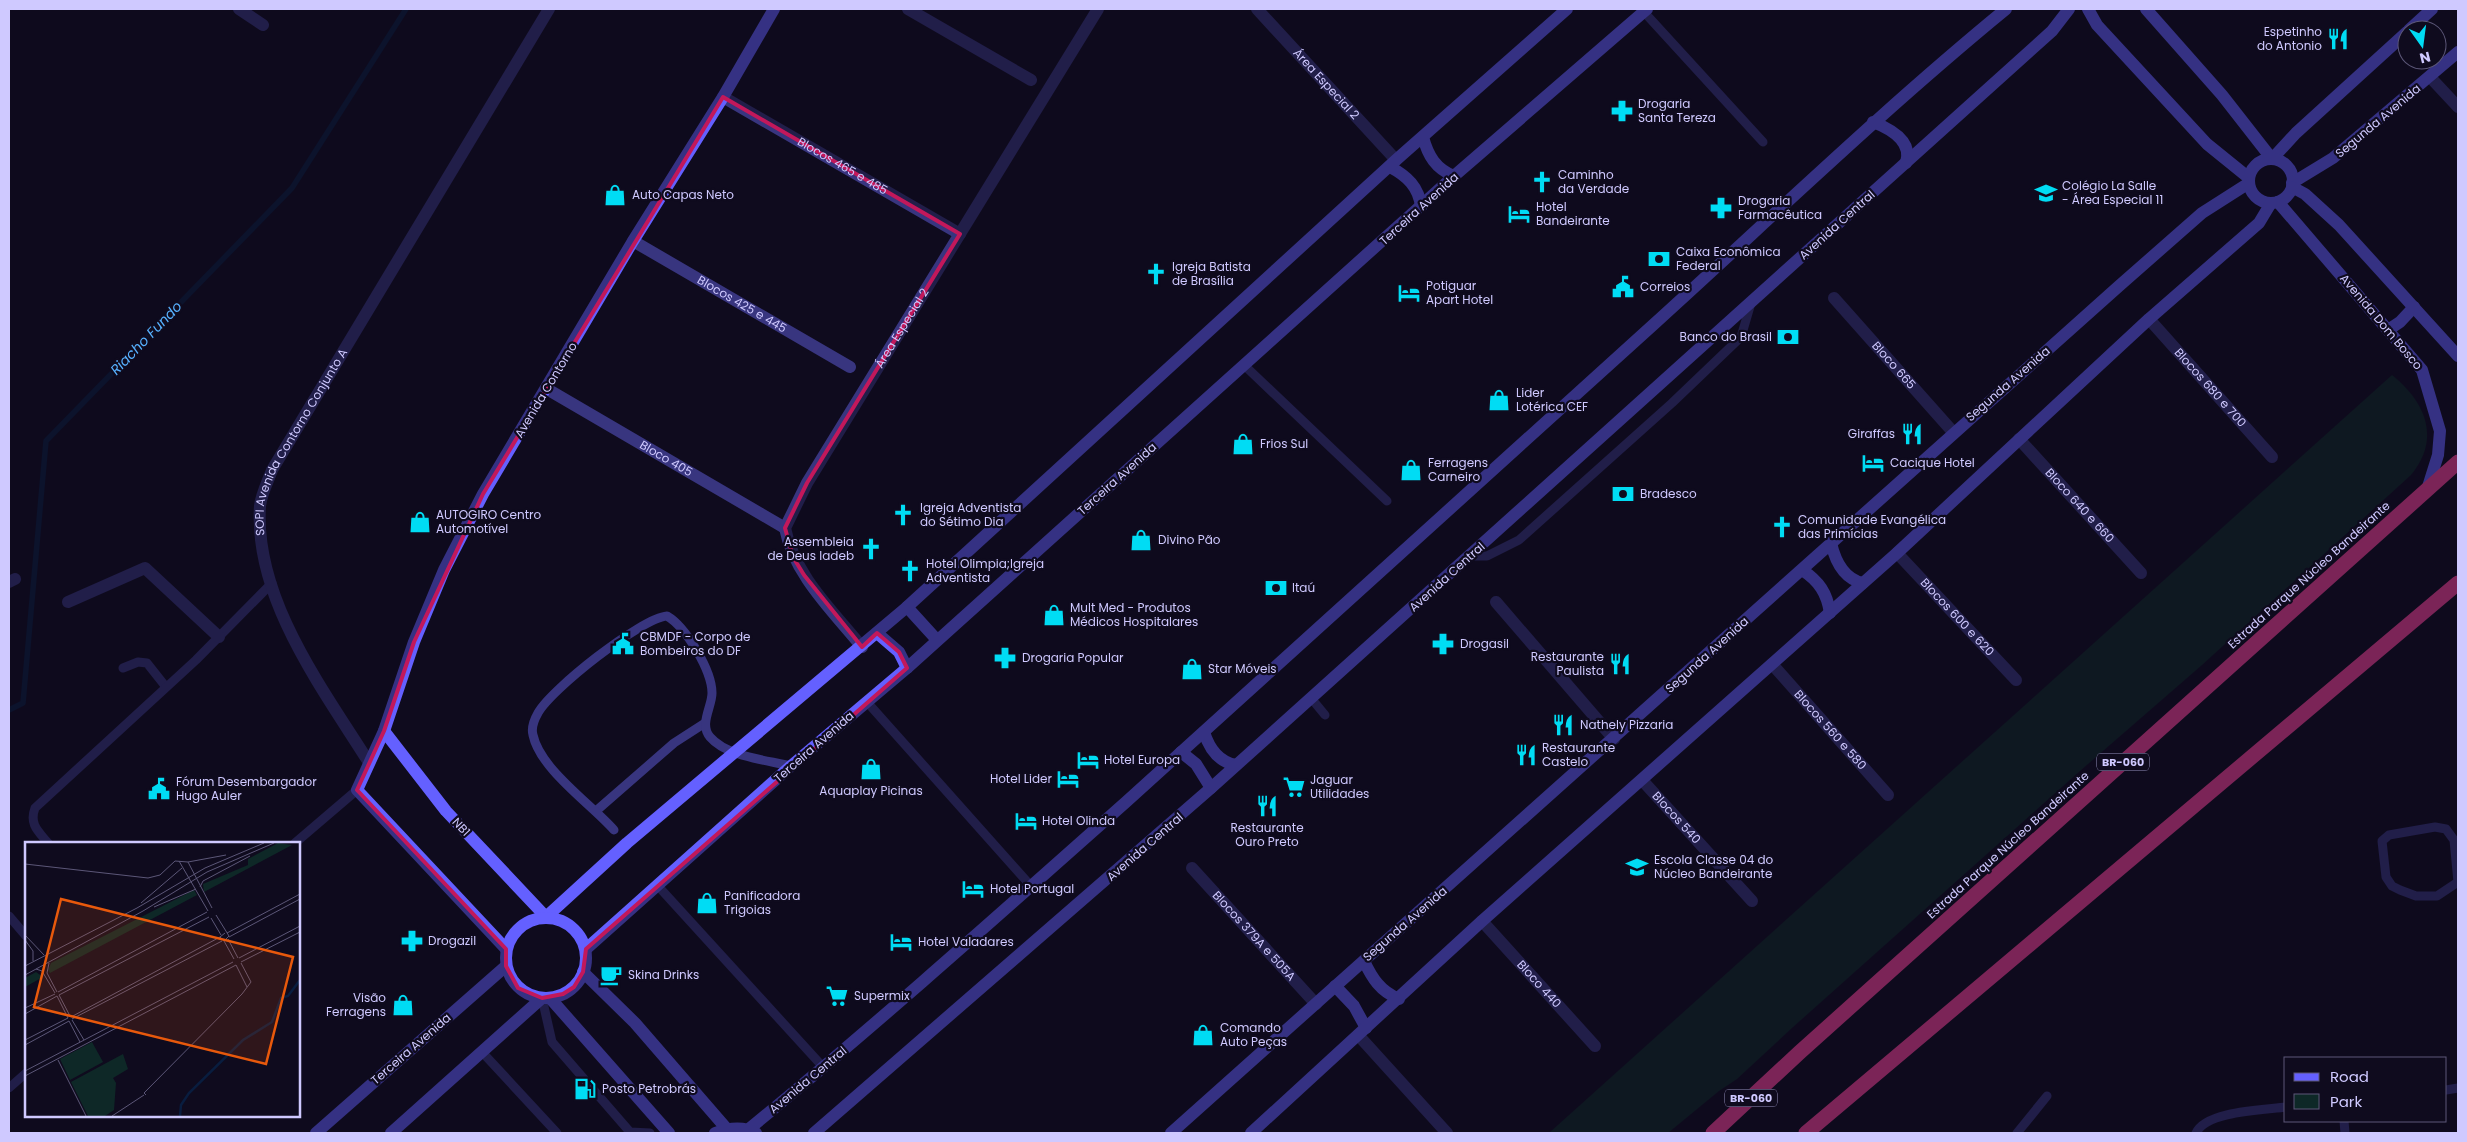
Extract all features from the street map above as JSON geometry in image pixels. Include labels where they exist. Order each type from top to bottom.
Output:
[{"type":"highway","name":"Estrada Parque Núcleo Bandeirante","points":[[1713,1133],[2458,462]]},
{"type":"highway","points":[[1806,1133],[2458,583]]},
{"type":"highway","points":[[1706,1133],[1756,1094]]},
{"type":"street","points":[[239,9],[263,25]]},
{"type":"street","name":"SOPI Avenida Contorno Conjunto A","points":[[368,761],[289,629],[272,583],[261,542],[260,504],[272,470],[549,9]]},
{"type":"street","name":"Avenida Contorno","points":[[357,790],[368,761],[384,731],[414,642],[444,570],[483,494],[547,389],[633,241],[723,97],[774,9]]},
{"type":"street","points":[[908,9],[1031,80]]},
{"type":"street","name":"Área Especial 2","points":[[785,528],[807,483],[1098,9]]},
{"type":"street","name":"Área Especial 2","points":[[1257,9],[1393,163]]},
{"type":"street","points":[[546,917],[564,921],[578,932],[586,949],[587,963],[574,987],[563,994],[546,998],[529,995],[518,988],[510,978],[506,966],[506,950],[516,929],[525,923],[546,917],[627,843],[878,633],[1393,163],[1567,9]]},
{"type":"street","name":"Avenida Central","points":[[753,1131],[1204,732],[1782,208],[1873,122],[2006,9]]},
{"type":"street","name":"Avenida Central","points":[[814,1133],[1211,788],[2052,31],[2069,9]]},
{"type":"street","points":[[2088,9],[2097,25],[2206,144],[2249,180],[2256,198],[2275,202]]},
{"type":"street","points":[[1251,1133],[1482,922],[1897,553],[2148,319],[2259,223],[2275,202],[2289,193],[2292,185],[2290,172],[2283,163],[2272,159],[2222,94],[2146,9]]},
{"type":"street","points":[[2420,20],[2432,9]]},
{"type":"street","name":"Terceira Avenida","points":[[586,949],[791,766],[907,668],[1421,208],[1454,176],[1646,10]]},
{"type":"street","points":[[2249,180],[2258,163],[2272,159],[2296,133],[2397,41]]},
{"type":"street","name":"Segunda Avenida","points":[[2292,185],[2333,158],[2458,52]]},
{"type":"street","points":[[2430,76],[2458,107]]},
{"type":"street","name":"Blocos 465 e 485","points":[[723,97],[960,234]]},
{"type":"street","points":[[1873,122],[1887,128],[1902,140],[1906,147],[1906,163]]},
{"type":"street","points":[[1423,137],[1426,150],[1437,166],[1454,176]]},
{"type":"street","points":[[1393,163],[1412,183],[1420,196],[1421,208]]},
{"type":"street","name":"Segunda Avenida","points":[[1171,1133],[1614,739],[1953,432],[2202,213],[2249,180]]},
{"type":"street","points":[[2292,185],[2322,208],[2458,356]]},
{"type":"street","name":"Avenida Dom Bosco","points":[[2275,202],[2422,370],[2436,412],[2440,431],[2438,455],[2427,490]]},
{"type":"street","name":"Blocos 425 e 445","points":[[633,241],[850,367]]},
{"type":"street","name":"Bloco 665","points":[[1834,298],[1953,432]]},
{"type":"street","points":[[2388,330],[2400,322],[2414,307]]},
{"type":"street","name":"Blocos 680 e 700","points":[[2148,319],[2272,457]]},
{"type":"street","name":"Bloco 405","points":[[547,389],[785,528]]},
{"type":"street","name":"Bloco 640 e 660","points":[[2019,439],[2141,573]]},
{"type":"street","points":[[785,528],[793,557],[804,575],[862,647]]},
{"type":"street","points":[[1831,542],[1837,561],[1844,570],[1856,581],[1863,583]]},
{"type":"street","name":"Blocos 600 e 620","points":[[1897,553],[2016,680]]},
{"type":"street","points":[[68,602],[145,568],[219,638]]},
{"type":"street","points":[[1802,570],[1813,578],[1824,591],[1830,613]]},
{"type":"street","points":[[1496,602],[1614,739]]},
{"type":"street","points":[[907,607],[937,640]]},
{"type":"street","points":[[878,633],[899,652],[907,668]]},
{"type":"street","name":"Blocos 560 e 580","points":[[1772,664],[1888,795]]},
{"type":"street","name":"NB1","points":[[384,731],[446,811],[546,917]]},
{"type":"street","points":[[1204,732],[1211,749],[1228,763],[1236,764]]},
{"type":"street","points":[[1181,752],[1196,764],[1211,788]]},
{"type":"street","name":"Blocos 540","points":[[1642,780],[1752,901]]},
{"type":"street","points":[[357,790],[506,950]]},
{"type":"street","name":"Blocos 379A e 505A","points":[[1192,868],[1316,1004]]},
{"type":"street","name":"Bloco 440","points":[[1482,922],[1594,1046]]},
{"type":"street","points":[[1364,961],[1372,978],[1380,988],[1399,999]]},
{"type":"street","name":"Terceira Avenida","points":[[316,1133],[506,966]]},
{"type":"street","points":[[582,972],[608,994],[635,1023],[721,1131],[753,1131]]},
{"type":"street","points":[[1335,986],[1354,1006],[1362,1032],[1447,1133]]},
{"type":"street","points":[[391,1133],[546,998]]},
{"type":"street","points":[[546,998],[669,1133]]},
{"type":"lane","points":[[1646,10],[1763,142]]},
{"type":"lane","points":[[1470,556],[1487,556],[1519,540],[1658,416],[1741,337],[1751,303]]},
{"type":"lane","points":[[1245,366],[1387,501]]},
{"type":"lane","points":[[47,842],[34,826],[32,817],[34,808],[219,638],[272,583]]},
{"type":"lane","points":[[614,830],[542,756],[533,735],[532,726],[538,712],[595,659],[639,626],[657,617],[667,616],[674,620],[684,632],[711,682],[712,698],[705,723],[710,738],[721,746],[737,752],[791,766]]},
{"type":"lane","points":[[123,668],[138,662],[147,663],[166,687]]},
{"type":"lane","points":[[1311,698],[1325,715]]},
{"type":"lane","points":[[867,702],[1031,886]]},
{"type":"lane","points":[[596,811],[674,743],[705,723]]},
{"type":"lane","points":[[296,842],[357,790]]},
{"type":"lane","points":[[2446,829],[2454,840],[2458,882],[2437,896],[2416,896],[2392,886],[2386,877],[2382,841],[2389,835],[2411,830],[2446,829]]},
{"type":"lane","points":[[658,886],[824,1068]]},
{"type":"lane","points":[[9,916],[25,935]]},
{"type":"lane","points":[[546,998],[552,1042],[630,1132],[650,1133]]},
{"type":"lane","points":[[482,1052],[557,1133]]},
{"type":"lane","points":[[9,1088],[25,1074]]},
{"type":"lane","points":[[2017,1133],[2047,1096]]},
{"type":"lane","points":[[2196,1133],[2200,1126],[2213,1119],[2244,1112],[2284,1107]]},
{"type":"highlighted area","points":[[723,97],[960,234],[807,483],[785,528],[793,557],[804,575],[862,647],[877,633],[899,652],[907,668],[586,949],[583,972],[574,987],[563,994],[542,998],[518,988],[506,966],[506,949],[357,790],[384,731],[414,642],[483,494]]},
{"type":"green space","points":[[2392,375],[2414,397],[2426,422],[2425,448],[2420,461],[2411,475],[2202,665],[2080,771],[1737,1079],[1719,1091],[1668,1133],[1549,1133]]},
{"type":"waterway","name":"Riacho Fundo","points":[[9,710],[23,703],[46,441],[292,188],[406,9]]},
{"type":"place","name":"Espetinho do Antonio","points":[[2338,39]]},
{"type":"place","name":"Drogaria Santa Tereza","points":[[1622,111]]},
{"type":"place","name":"Caminho da Verdade","points":[[1542,182]]},
{"type":"place","name":"Colégio La Salle - Área Especial 11","points":[[2046,193]]},
{"type":"place","name":"Auto Capas Neto","points":[[615,195]]},
{"type":"place","name":"Drogaria Farmacêutica","points":[[1721,208]]},
{"type":"place","name":"Hotel Bandeirante","points":[[1519,214]]},
{"type":"place","name":"Caixa Econômica Federal","points":[[1659,259]]},
{"type":"place","name":"Igreja Batista de Brasília","points":[[1156,274]]},
{"type":"place","name":"Correios","points":[[1623,287]]},
{"type":"place","name":"Potiguar Apart Hotel","points":[[1409,293]]},
{"type":"place","name":"Banco do Brasil","points":[[1788,337]]},
{"type":"place","name":"Lider Lotérica CEF","points":[[1499,400]]},
{"type":"place","name":"Giraffas","points":[[1912,434]]},
{"type":"place","name":"Frios Sul","points":[[1243,444]]},
{"type":"place","name":"Cacique Hotel","points":[[1873,463]]},
{"type":"place","name":"Ferragens Carneiro","points":[[1411,470]]},
{"type":"place","name":"Bradesco","points":[[1623,494]]},
{"type":"place","name":"Igreja Adventista do Sétimo Dia","points":[[903,515]]},
{"type":"place","name":"AUTOGIRO Centro Automotível","points":[[420,522]]},
{"type":"place","name":"Comunidade Evangélica das Primícias","points":[[1782,527]]},
{"type":"place","name":"Divino Pão","points":[[1141,540]]},
{"type":"place","name":"Assembleia de Deus ladeb","points":[[871,549]]},
{"type":"place","name":"Hotel Olimpia;Igreja Adventista","points":[[910,571]]},
{"type":"place","name":"Itaú","points":[[1276,588]]},
{"type":"place","name":"Mult Med - Produtos Médicos Hospitalares","points":[[1054,615]]},
{"type":"place","name":"CBMDF - Corpo de Bombeiros do DF","points":[[623,644]]},
{"type":"place","name":"Drogasil","points":[[1443,644]]},
{"type":"place","name":"Drogaria Popular","points":[[1005,658]]},
{"type":"place","name":"Restaurante Paulista","points":[[1620,664]]},
{"type":"place","name":"Star Móveis","points":[[1192,669]]},
{"type":"place","name":"Nathely Pizzaria","points":[[1563,725]]},
{"type":"place","name":"Restaurante Castelo","points":[[1526,755]]},
{"type":"place","name":"Hotel Europa","points":[[1088,760]]},
{"type":"place","name":"Aquaplay Picinas","points":[[871,769]]},
{"type":"place","name":"Hotel Lider","points":[[1068,779]]},
{"type":"place","name":"Jaguar Utilidades","points":[[1294,787]]},
{"type":"place","name":"Fórum Desembargador Hugo Auler","points":[[159,789]]},
{"type":"place","name":"Restaurante Ouro Preto","points":[[1267,806]]},
{"type":"place","name":"Hotel Olinda","points":[[1026,821]]},
{"type":"place","name":"Escola Classe 04 do Núcleo Bandeirante","points":[[1637,867]]},
{"type":"place","name":"Hotel Portugal","points":[[973,889]]},
{"type":"place","name":"Panificadora Trigoias","points":[[707,903]]},
{"type":"place","name":"Drogazil","points":[[412,941]]},
{"type":"place","name":"Hotel Valadares","points":[[901,942]]},
{"type":"place","name":"Skina Drinks","points":[[611,975]]},
{"type":"place","name":"Supermix","points":[[837,996]]},
{"type":"place","name":"Visão Ferragens","points":[[403,1005]]},
{"type":"place","name":"Comando Auto Peças","points":[[1203,1035]]},
{"type":"place","name":"Posto Petrobrás","points":[[585,1089]]}]
